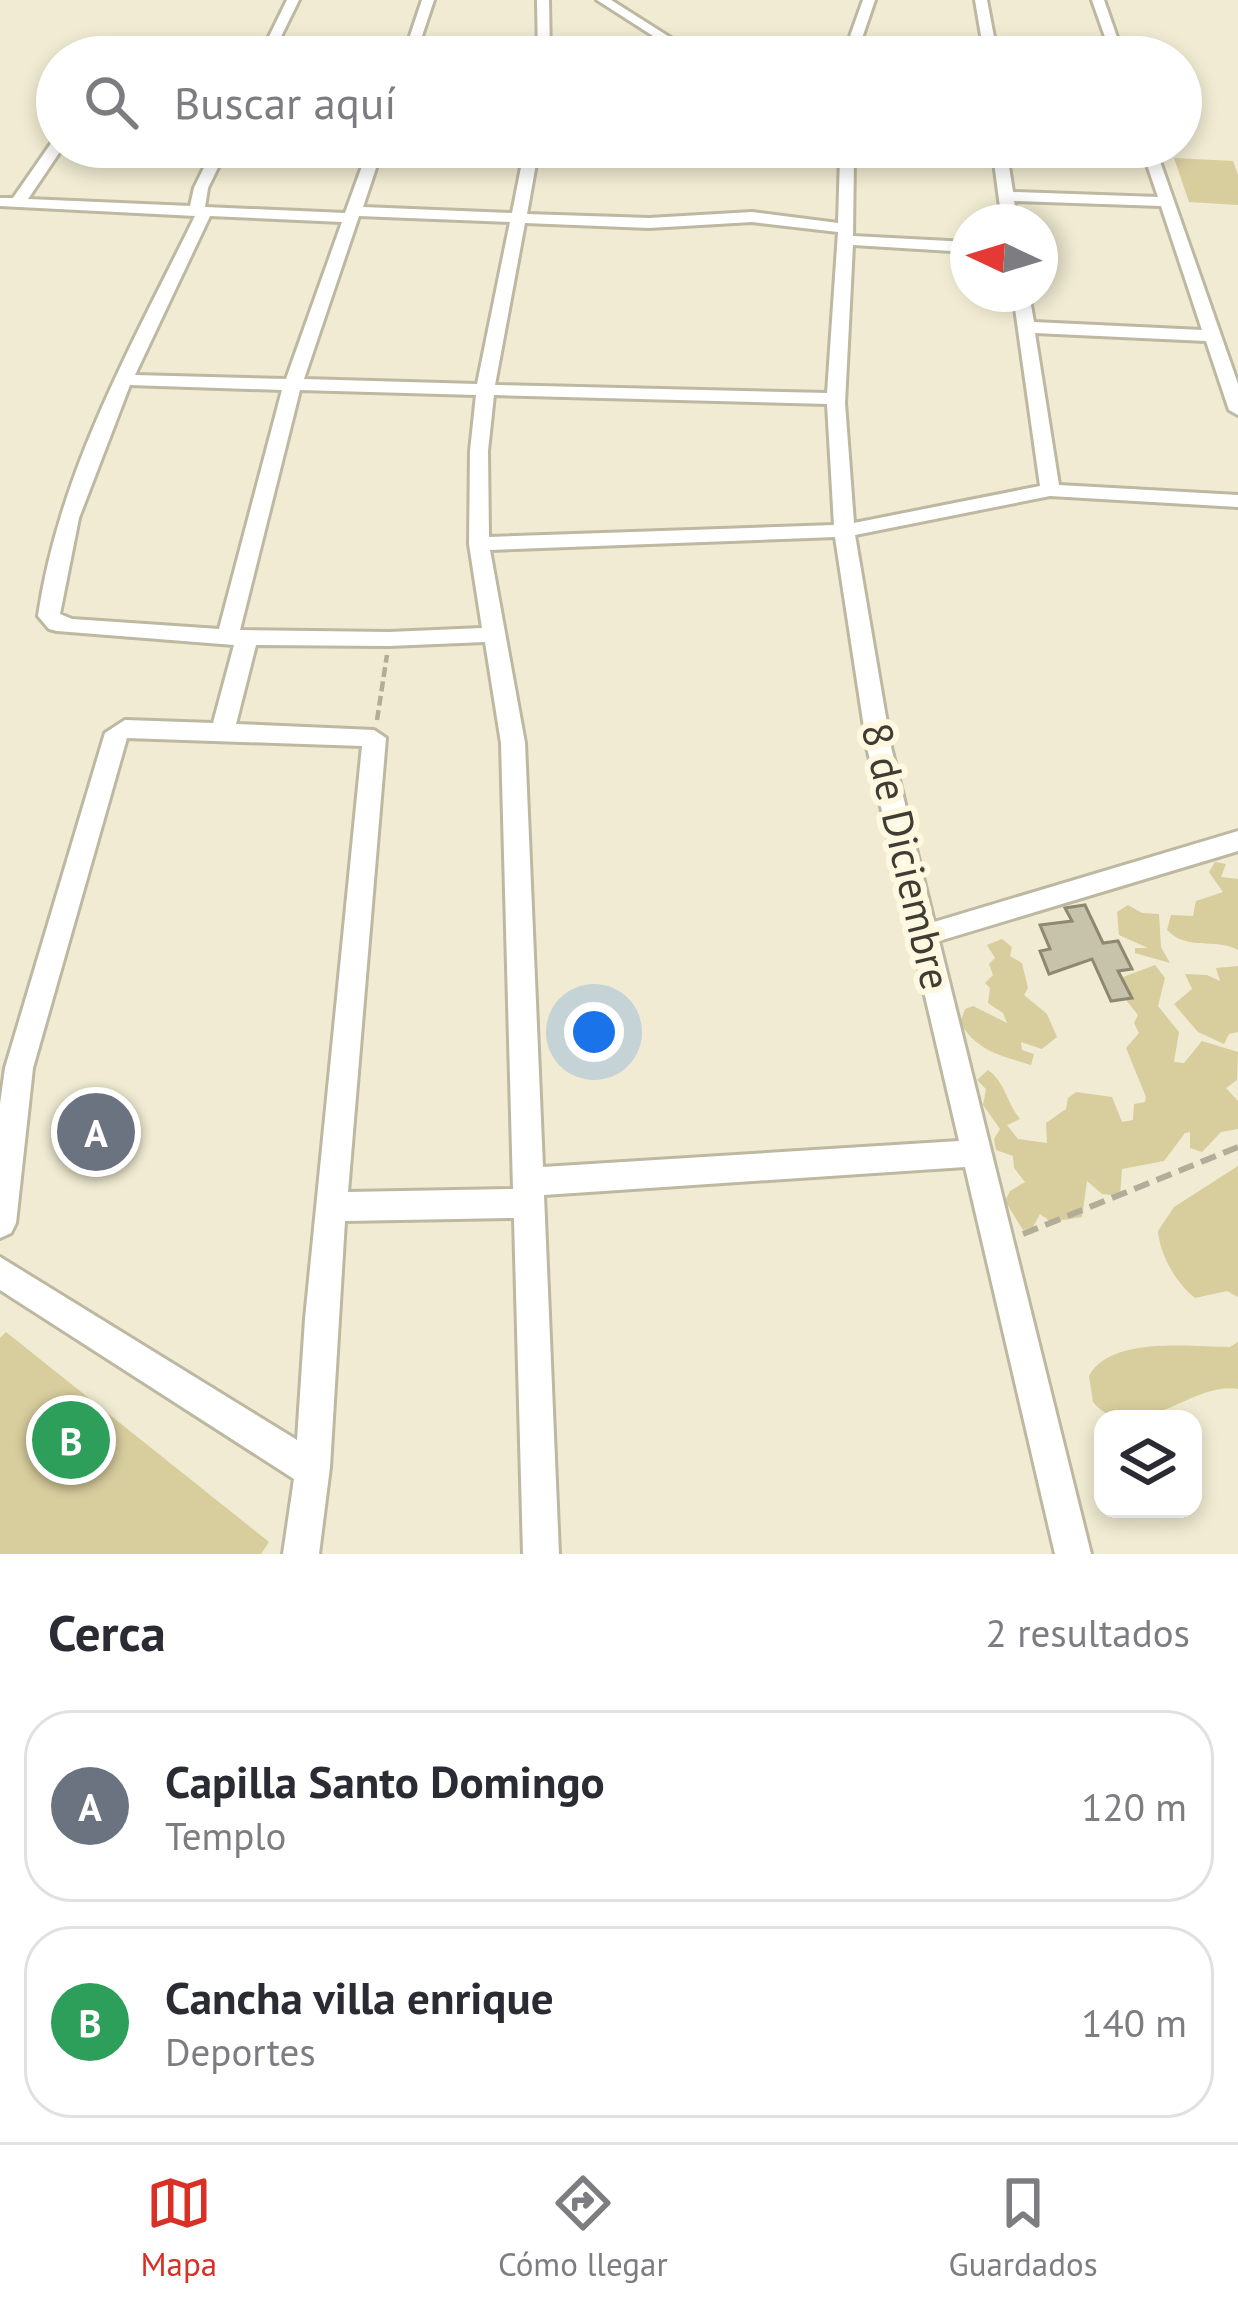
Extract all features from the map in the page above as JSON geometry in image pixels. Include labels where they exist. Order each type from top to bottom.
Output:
[{"type":"street","points":[[275,36],[293,0]]},
{"type":"street","points":[[416,36],[428,0]]},
{"type":"street","points":[[543,0],[544,36]]},
{"type":"street","points":[[603,0],[661,36]]},
{"type":"street","points":[[857,36],[869,0]]},
{"type":"street","points":[[981,0],[987,36]]},
{"type":"street","points":[[1098,0],[1111,36]]},
{"type":"street","points":[[19,201],[41,168]]},
{"type":"street","points":[[211,168],[201,188],[201,211],[125,380],[74,509],[51,588],[49,616],[57,624],[72,626],[236,640],[389,642],[496,634]]},
{"type":"street","points":[[223,729],[236,640],[292,387],[368,168]]},
{"type":"street","points":[[528,168],[485,391],[479,451],[479,544],[513,743],[541,1554]]},
{"type":"street","name":"8 de Diciembre","points":[[847,168],[836,399],[844,531],[879,748],[1073,1554]]},
{"type":"street","points":[[1002,168],[1007,204]]},
{"type":"street","points":[[1155,168],[1238,410]]},
{"type":"street","points":[[1006,196],[1167,202]]},
{"type":"street","points":[[0,202],[709,223],[752,217],[847,235],[950,245]]},
{"type":"street","points":[[1024,312],[1050,490]]},
{"type":"street","points":[[1026,326],[1213,336]]},
{"type":"street","points":[[125,380],[836,399]]},
{"type":"street","points":[[479,544],[844,531],[1050,490],[1238,501]]},
{"type":"street","points":[[0,1222],[19,1069],[113,740],[124,728],[374,738],[309,1468],[311,1507],[301,1554]]},
{"type":"street","points":[[925,935],[1238,841]]},
{"type":"street","points":[[332,1207],[976,1153]]},
{"type":"street","points":[[0,1272],[309,1468]]},
{"type":"path","points":[[374,738],[389,642]]},
{"type":"path","points":[[1001,1243],[1238,1147]]},
{"type":"shaded area","points":[[1202,159],[1233,161],[1238,205],[1189,202],[1177,168],[1202,168]]},
{"type":"shaded area","points":[[1215,862],[1226,864],[1221,877],[1238,879],[1238,950],[1184,941],[1167,930],[1171,915],[1193,916],[1196,901],[1223,892],[1209,872]]},
{"type":"shaded area","points":[[1128,905],[1142,913],[1159,914],[1161,947],[1170,963],[1135,953],[1135,948],[1148,948],[1119,935],[1117,912]]},
{"type":"shaded area","points":[[1002,939],[1012,947],[1010,956],[1022,963],[1028,988],[1024,995],[1047,1014],[1057,1037],[1042,1049],[1021,1042],[1022,1050],[1034,1054],[1031,1065],[983,1047],[960,1023],[965,1009],[973,1006],[1007,1023],[1003,1013],[988,1003],[990,988],[985,983],[993,975],[989,964],[995,958],[987,945]]},
{"type":"shaded area","points":[[1155,965],[1165,978],[1158,1006],[1179,1032],[1174,1062],[1184,1063],[1202,1041],[1238,1052],[1237,1080],[1226,1088],[1238,1101],[1238,1129],[1221,1132],[1202,1152],[1190,1148],[1190,1132],[1185,1133],[1164,1161],[1122,1169],[1120,1196],[1102,1194],[1087,1181],[1082,1217],[1051,1222],[1040,1214],[1033,1227],[1023,1230],[1005,1201],[1010,1191],[1025,1182],[1014,1168],[1013,1156],[996,1150],[994,1139],[1000,1129],[983,1105],[986,1089],[977,1080],[988,1070],[998,1080],[1020,1119],[1007,1125],[1018,1139],[1047,1143],[1046,1123],[1066,1109],[1068,1098],[1076,1092],[1112,1097],[1122,1122],[1133,1120],[1134,1104],[1145,1102],[1146,1097],[1126,1048],[1139,1033],[1134,1023],[1138,1015],[1127,1001],[1123,977]]},
{"type":"shaded area","points":[[1238,966],[1238,1032],[1229,1034],[1224,1044],[1198,1032],[1174,1004],[1192,989],[1185,974],[1220,981],[1216,968]]},
{"type":"shaded area","points":[[1238,1166],[1238,1297],[1227,1291],[1195,1298],[1170,1268],[1158,1231],[1174,1207]]},
{"type":"shaded area","points":[[6,1332],[269,1542],[261,1554],[0,1554],[0,1338]]},
{"type":"shaded area","points":[[1238,1342],[1238,1389],[1201,1394],[1163,1410],[1103,1410],[1093,1402],[1089,1376],[1115,1355],[1153,1346],[1230,1347]]},
{"type":"building","points":[[1085,905],[1103,943],[1118,941],[1132,969],[1118,971],[1132,998],[1111,1001],[1092,959],[1049,974],[1040,951],[1050,949],[1040,925],[1072,921],[1065,908]]},
{"type":"place","name":"Capilla Santo Domingo","points":[[96,1132]]},
{"type":"place","name":"Cancha villa enrique","points":[[71,1440]]}]
